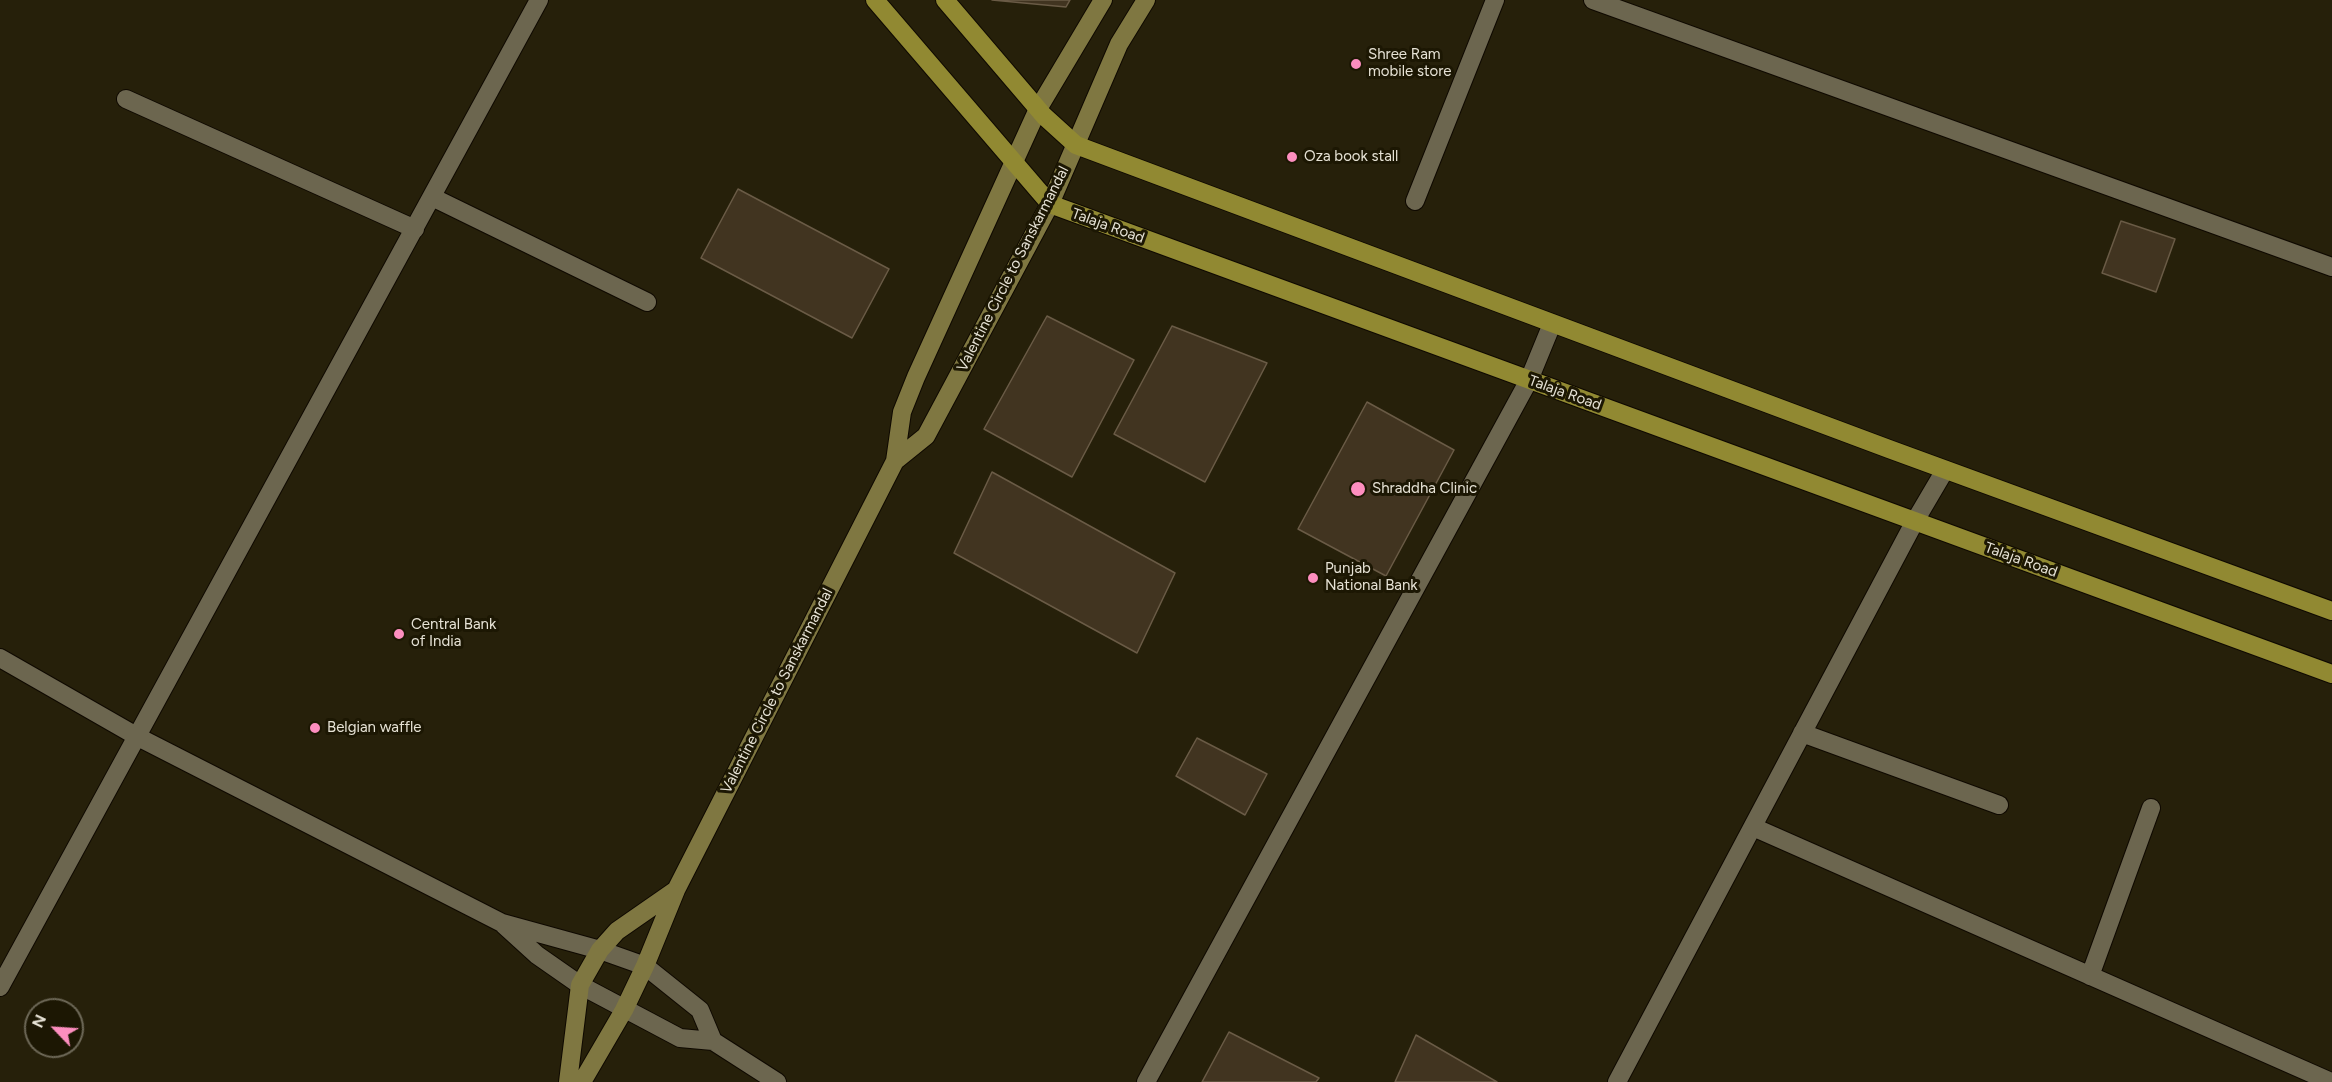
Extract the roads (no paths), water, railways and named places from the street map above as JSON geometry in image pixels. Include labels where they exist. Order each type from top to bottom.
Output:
[{"type":"main road","name":"Talaja Road","points":[[875,0],[1050,204],[2332,674]]},
{"type":"main road","points":[[945,0],[1038,109],[1076,145],[1945,470],[2332,611]]},
{"type":"main road","name":"Valentine Circle to Sanskarmandal","points":[[582,1082],[624,1010],[676,890],[895,461],[902,412],[1014,162],[1038,109],[1103,0]]},
{"type":"main road","name":"Valentine Circle to Sanskarmandal","points":[[895,461],[926,436],[1050,204],[1119,44],[1146,0]]},
{"type":"main road","name":"Valentine Circle to Sanskarmandal","points":[[568,1082],[580,985],[600,950],[617,931],[676,890]]},
{"type":"street","points":[[0,987],[539,0]]},
{"type":"street","points":[[1414,201],[1495,0]]},
{"type":"street","points":[[1593,0],[2332,267]]},
{"type":"street","points":[[126,99],[415,229]]},
{"type":"street","points":[[432,197],[647,302]]},
{"type":"street","points":[[1146,1082],[1529,380],[1552,324]]},
{"type":"street","points":[[1617,1082],[1915,521],[1945,470]]},
{"type":"street","points":[[0,658],[138,737],[502,923],[600,950],[645,966],[700,1010],[713,1041]]},
{"type":"street","points":[[1802,734],[1999,806]]},
{"type":"street","points":[[2090,975],[2151,808]]},
{"type":"street","points":[[1753,827],[2331,1082]]},
{"type":"street","points":[[502,923],[537,955],[580,985],[680,1038],[713,1041],[777,1082]]},
{"type":"place","name":"Shree Ram mobile store","points":[[1356,64]]},
{"type":"place","name":"Oza book stall","points":[[1292,157]]},
{"type":"place","name":"Shraddha Clinic","points":[[1358,489]]},
{"type":"place","name":"Punjab National Bank","points":[[1313,578]]},
{"type":"place","name":"Central Bank of India","points":[[399,634]]},
{"type":"place","name":"Belgian waffle","points":[[315,728]]}]
